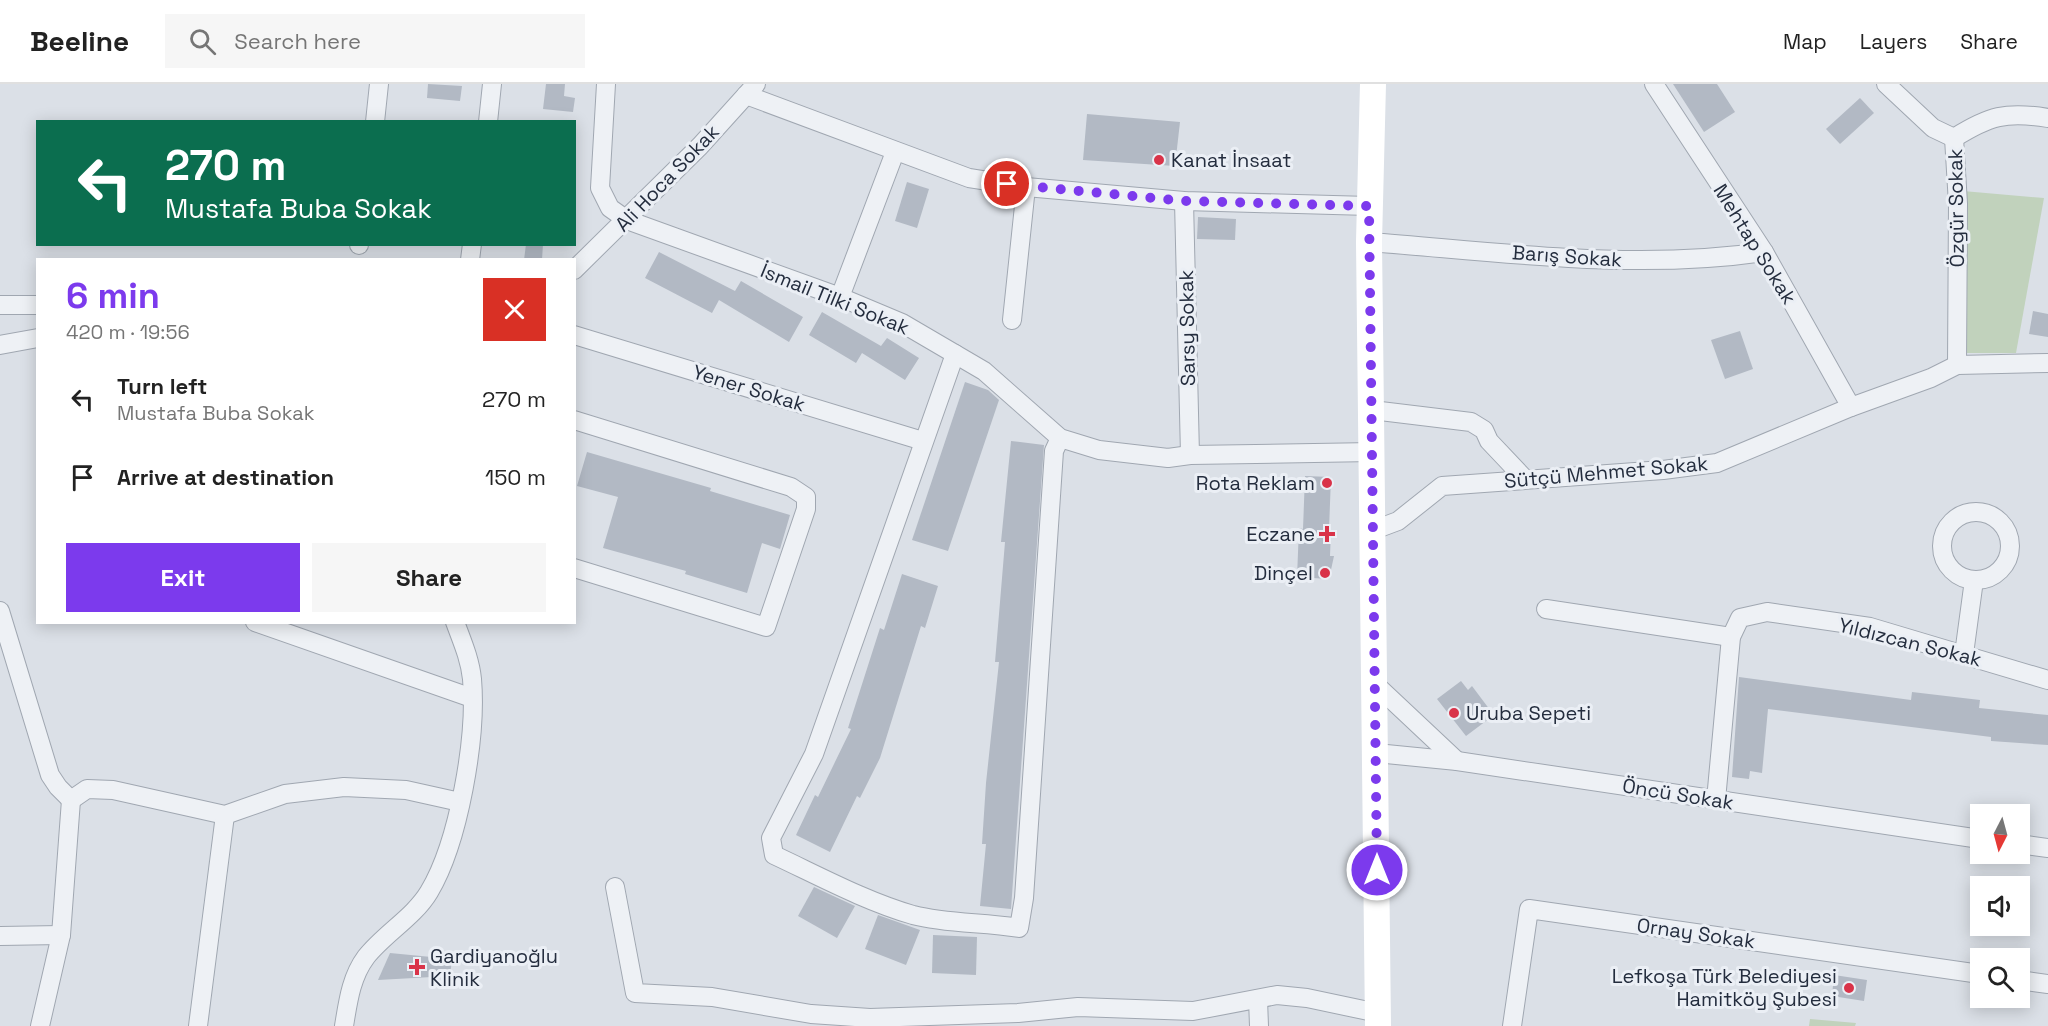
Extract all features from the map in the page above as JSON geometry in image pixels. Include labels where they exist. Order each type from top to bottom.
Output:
[{"type":"street","points":[[375,120],[379,84]]},
{"type":"street","points":[[488,120],[492,84]]},
{"type":"street","points":[[606,84],[600,188],[610,208],[627,220]]},
{"type":"street","points":[[615,887],[635,993],[712,997],[870,1022],[1019,1019],[1078,1008],[1192,1011],[1277,995],[1307,998],[1378,1019],[1369,242],[1373,84]]},
{"type":"street","name":"Mehtap Sokak","points":[[1654,84],[1764,252],[1851,407]]},
{"type":"street","name":"Özgür Sokak","points":[[1886,84],[1933,128],[1954,138],[1958,204],[1957,365]]},
{"type":"street","points":[[751,89],[895,152],[969,178],[1026,187],[1184,201],[1369,206]]},
{"type":"street","name":"Ali Hoca Sokak","points":[[576,268],[627,220],[751,89]]},
{"type":"street","points":[[1954,138],[1983,120],[2007,115],[2048,118]]},
{"type":"street","points":[[840,297],[895,152]]},
{"type":"street","points":[[1012,320],[1026,187]]},
{"type":"street","name":"Sarsy Sokak","points":[[1184,201],[1190,455]]},
{"type":"street","name":"İsmail Tilki Sokak","points":[[627,220],[840,297],[902,323],[984,372],[1060,438],[1110,451],[1168,458],[1190,455],[1373,452]]},
{"type":"street","name":"Barış Sokak","points":[[1369,242],[1650,262],[1725,258],[1764,252]]},
{"type":"street","points":[[0,305],[36,305]]},
{"type":"street","name":"Yener Sokak","points":[[576,336],[922,441]]},
{"type":"street","points":[[0,345],[36,338]]},
{"type":"street","points":[[956,354],[922,441],[814,754],[771,838],[774,855],[867,898],[913,915],[937,920],[1019,928],[1024,898],[1054,451],[1060,438]]},
{"type":"street","name":"Sütçü Mehmet Sokak","points":[[1374,530],[1398,521],[1442,486],[1524,478],[1663,470],[1717,463],[1851,407],[1931,378],[1957,365],[2048,363]]},
{"type":"street","points":[[1372,410],[1471,422],[1484,430],[1489,441],[1524,478]]},
{"type":"street","points":[[576,421],[791,487],[806,497],[806,509],[766,627],[576,569]]},
{"type":"street","points":[[1964,654],[1974,580]]},
{"type":"street","points":[[1546,609],[1731,637],[1716,800]]},
{"type":"street","points":[[0,611],[50,775],[71,800],[61,935],[40,1026]]},
{"type":"street","name":"Yıldızcan Sokak","points":[[1731,637],[1740,618],[1767,612],[1870,627],[2048,680]]},
{"type":"street","points":[[267,624],[297,629],[472,698]]},
{"type":"street","points":[[344,1026],[351,985],[365,958],[429,893],[448,849],[471,743],[472,698],[468,658],[456,624]]},
{"type":"street","points":[[1375,684],[1457,762]]},
{"type":"street","name":"Öncü Sokak","points":[[1376,753],[1457,762],[1970,838]]},
{"type":"street","points":[[71,800],[87,789],[113,790],[225,815],[285,794],[344,787],[406,790],[460,802]]},
{"type":"street","points":[[198,1026],[225,815]]},
{"type":"street","points":[[2030,846],[2048,848]]},
{"type":"street","name":"Ornay Sokak","points":[[1512,1026],[1529,909],[1970,974]]},
{"type":"street","points":[[0,936],[61,935]]},
{"type":"street","points":[[2030,982],[2048,984]]},
{"type":"street","points":[[1258,999],[1259,1026]]},
{"type":"green space","points":[[1963,191],[2044,198],[2016,353],[1965,353]]},
{"type":"green space","points":[[1810,1019],[1856,1023],[1855,1026],[1809,1026]]},
{"type":"building","points":[[428,84],[462,86],[460,101],[427,98]]},
{"type":"building","points":[[546,84],[565,84],[564,96],[575,98],[573,112],[543,109]]},
{"type":"building","points":[[1673,84],[1717,84],[1735,112],[1704,132]]},
{"type":"building","points":[[1860,98],[1874,113],[1840,144],[1826,129]]},
{"type":"building","points":[[1087,114],[1180,122],[1175,166],[1083,160]]},
{"type":"building","points":[[907,182],[929,189],[917,228],[895,221]]},
{"type":"building","points":[[1198,217],[1236,219],[1235,240],[1197,239]]},
{"type":"building","points":[[526,246],[543,246],[542,258],[524,258]]},
{"type":"building","points":[[659,252],[735,291],[741,281],[803,317],[789,342],[719,300],[712,313],[645,278]]},
{"type":"building","points":[[2033,311],[2048,314],[2048,337],[2029,334]]},
{"type":"building","points":[[822,312],[881,346],[887,338],[919,358],[905,380],[862,353],[856,363],[809,335]]},
{"type":"building","points":[[1740,331],[1753,369],[1725,379],[1711,340]]},
{"type":"building","points":[[965,382],[988,390],[999,400],[948,551],[912,540]]},
{"type":"building","points":[[1011,441],[1044,445],[1011,909],[980,906],[986,844],[982,844],[986,783],[999,662],[995,662],[1005,542],[1001,542]]},
{"type":"building","points":[[587,452],[711,488],[710,491],[790,515],[780,549],[762,543],[747,593],[685,574],[686,571],[603,548],[618,497],[577,486]]},
{"type":"building","points":[[1305,476],[1331,477],[1329,530],[1331,530],[1330,556],[1334,556],[1329,579],[1297,577],[1299,528],[1303,529]]},
{"type":"building","points":[[902,574],[938,586],[925,628],[921,626],[880,758],[860,798],[857,796],[830,852],[796,835],[815,795],[818,797],[851,729],[848,728],[880,628],[884,630]]},
{"type":"building","points":[[1739,677],[1911,700],[1912,692],[1980,700],[1979,708],[2048,715],[2048,745],[1991,741],[1991,737],[1768,709],[1762,773],[1750,771],[1749,779],[1732,777]]},
{"type":"building","points":[[1461,681],[1468,690],[1472,686],[1490,710],[1486,714],[1490,718],[1466,736],[1437,699]]},
{"type":"building","points":[[814,887],[855,906],[837,938],[798,916]]},
{"type":"building","points":[[878,915],[920,930],[906,965],[865,949]]},
{"type":"building","points":[[933,935],[977,937],[976,975],[932,973]]},
{"type":"building","name":"Gardiyanoğlu Klinik","points":[[390,953],[452,959],[450,976],[378,980]]},
{"type":"building","name":"Lefkoşa Türk Belediyesi Hamitköy Şubesi","points":[[1834,975],[1867,980],[1864,1001],[1832,996]]},
{"type":"place","name":"Kanat İnsaat","points":[[1159,160]]},
{"type":"place","name":"Rota Reklam","points":[[1327,483]]},
{"type":"place","name":"Eczane","points":[[1327,534]]},
{"type":"place","name":"Dinçel","points":[[1325,573]]},
{"type":"place","name":"Uruba Sepeti","points":[[1454,713]]},
{"type":"place","name":"Gardiyanoğlu Klinik","points":[[417,967]]},
{"type":"place","name":"Lefkoşa Türk Belediyesi Hamitköy Şubesi","points":[[1849,988]]},
{"type":"route","points":[[1007,184],[1184,201],[1369,206],[1377,870]]}]
